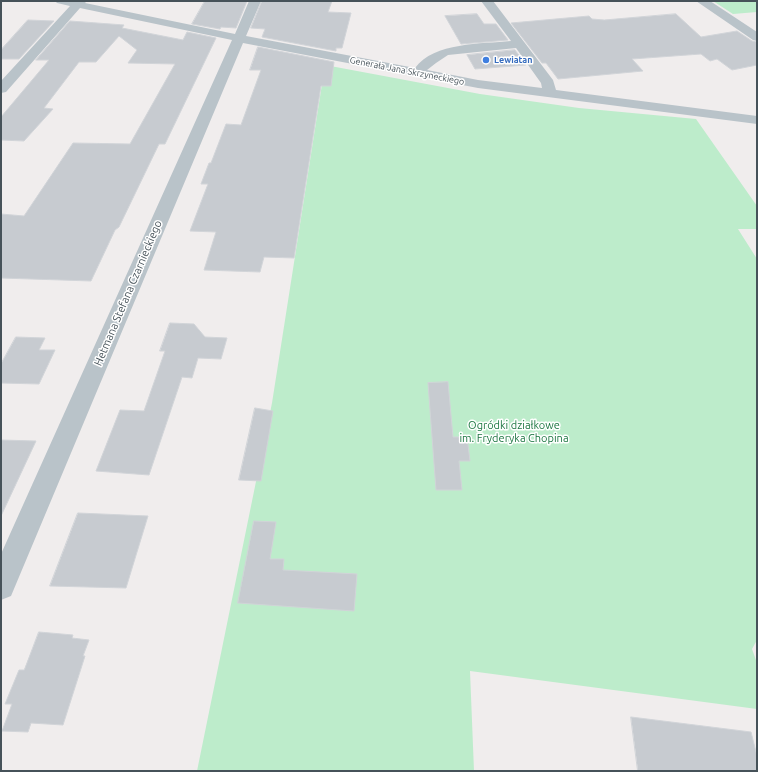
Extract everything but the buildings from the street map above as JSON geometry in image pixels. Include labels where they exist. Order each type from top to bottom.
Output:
[{"type":"street","name":"Generała Jana Skrzyneckiego","points":[[61,1],[80,3],[238,38],[478,84],[757,120]]},
{"type":"street","name":"Hetmana Stefana Czarnieckiego","points":[[1,586],[255,1]]},
{"type":"street","points":[[487,1],[548,83],[550,94]]},
{"type":"street","points":[[702,1],[757,37]]},
{"type":"street","points":[[1,89],[80,3]]},
{"type":"street","points":[[419,73],[431,60],[445,52],[519,44]]},
{"type":"green space","points":[[713,1],[757,1],[757,12],[733,14]]},
{"type":"green space","name":"Ogródki działkowe im. Fryderyka Chopina","points":[[325,65],[480,94],[579,108],[696,119],[757,206],[757,229],[738,229],[757,259],[757,640],[752,649],[757,663],[757,709],[470,671],[474,771],[197,771],[272,403]]},
{"type":"place","name":"Lewiatan","points":[[486,60]]}]
